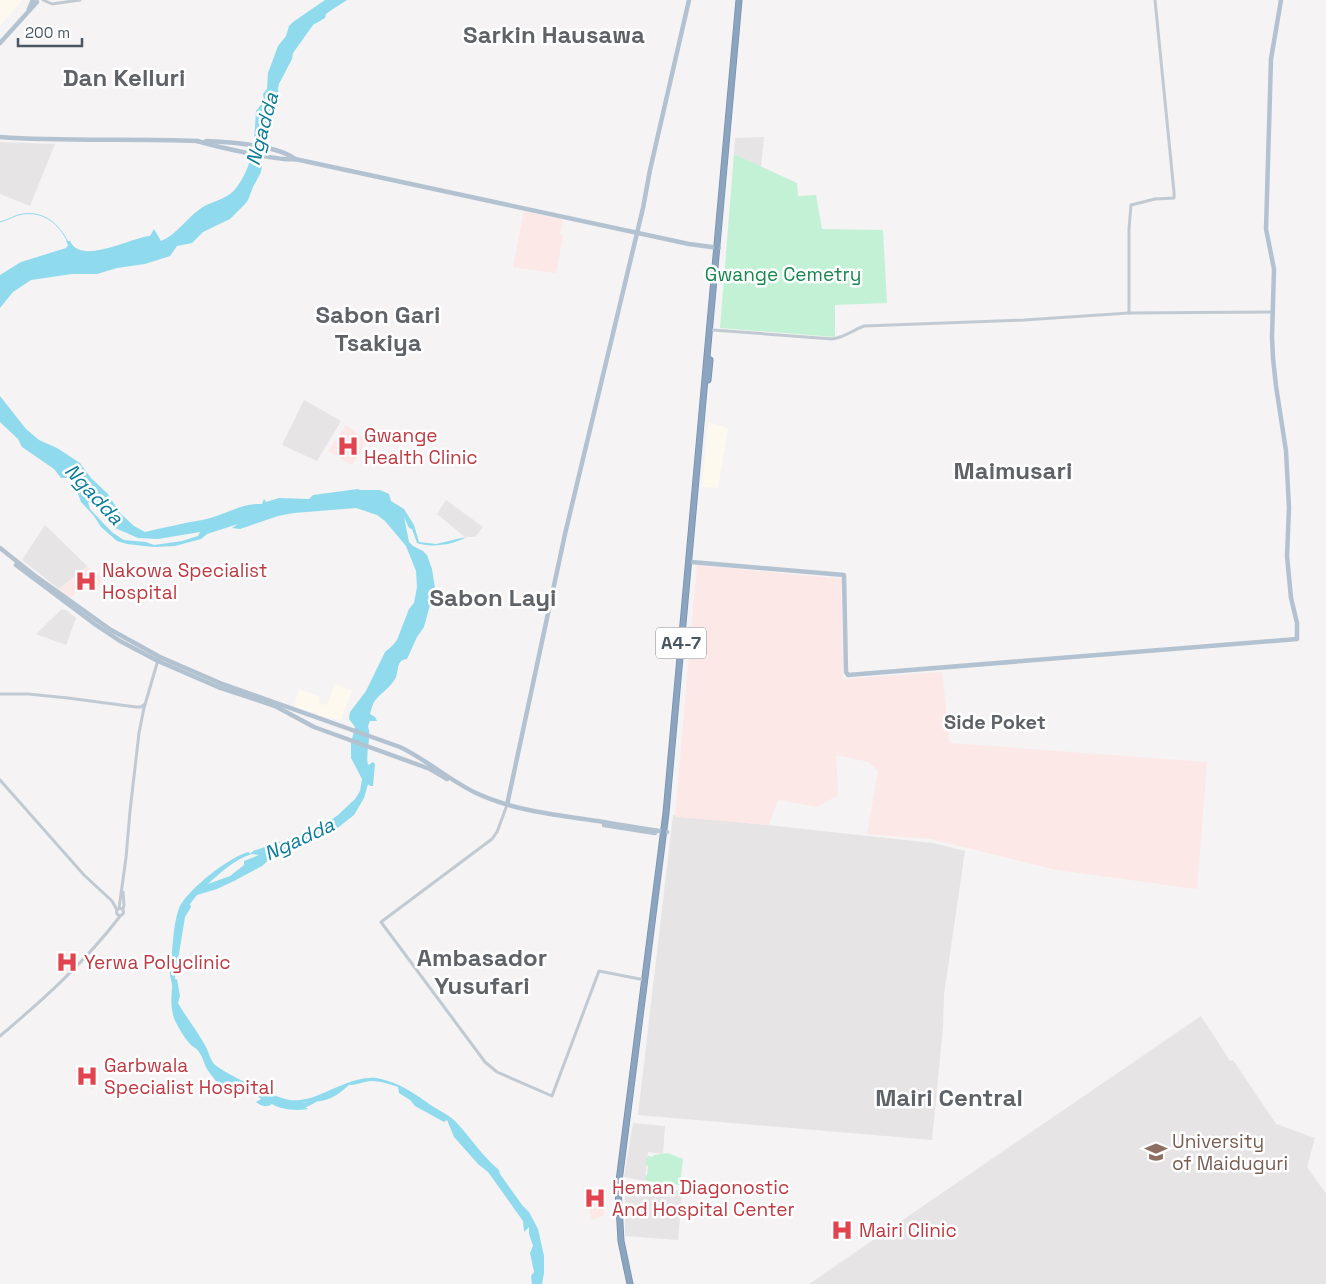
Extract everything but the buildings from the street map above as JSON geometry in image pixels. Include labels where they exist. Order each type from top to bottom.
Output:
[{"type":"highway","name":"A4-7","points":[[632,1284],[624,1240],[621,1198],[622,1172],[665,833],[740,0]]},
{"type":"highway","name":"A4-7","points":[[622,1172],[665,833],[692,562],[713,330],[718,248]]},
{"type":"main road","points":[[0,43],[38,0]]},
{"type":"main road","points":[[506,807],[565,534],[637,233],[689,0]]},
{"type":"main road","points":[[692,562],[844,575],[846,672],[848,675],[1297,639],[1297,618],[1288,579],[1289,508],[1286,451],[1276,386],[1272,337],[1274,269],[1266,233],[1270,59],[1281,0]]},
{"type":"main road","points":[[0,137],[114,140],[173,139],[244,144],[268,149],[292,157],[295,160]]},
{"type":"main road","points":[[197,141],[637,233],[718,248]]},
{"type":"main road","points":[[0,549],[111,630],[159,659],[218,687],[275,706],[314,727],[430,769],[476,796],[506,807],[665,833]]},
{"type":"main road","points":[[159,659],[220,683],[379,739],[418,756],[470,790],[506,807]]},
{"type":"street","points":[[38,0],[52,4],[80,0]]},
{"type":"street","points":[[1129,313],[1129,210],[1131,205],[1155,199],[1174,198],[1155,0]]},
{"type":"street","points":[[713,330],[838,339],[864,326],[1024,320],[1129,313],[1272,312]]},
{"type":"street","points":[[112,927],[119,910],[122,889],[136,756],[146,703],[159,659]]},
{"type":"street","points":[[0,694],[58,697],[136,707],[141,707],[146,703]]},
{"type":"street","points":[[0,780],[84,875],[124,913],[83,961],[0,1036]]},
{"type":"street","points":[[506,807],[498,832],[492,839],[381,922],[485,1062],[497,1072],[552,1096],[599,971],[645,980]]},
{"type":"street","points":[[119,910],[124,905],[122,889]]},
{"type":"street","points":[[109,898],[116,899],[121,894]]},
{"type":"street","points":[[119,910],[121,915]]},
{"type":"shaded area","points":[[0,0],[22,0],[0,26]]},
{"type":"shaded area","points":[[764,137],[761,167],[734,154],[735,138]]},
{"type":"shaded area","points":[[0,142],[55,144],[30,206],[0,194]]},
{"type":"shaded area","points":[[524,211],[563,220],[560,234],[563,236],[556,273],[513,267]]},
{"type":"shaded area","points":[[304,400],[341,421],[317,461],[282,445]]},
{"type":"shaded area","points":[[708,422],[728,428],[718,488],[702,487]]},
{"type":"shaded area","name":"Gwange Health Clinic","points":[[346,425],[367,441],[352,465],[328,451]]},
{"type":"shaded area","points":[[446,500],[483,527],[475,537],[465,537],[437,514]]},
{"type":"shaded area","points":[[45,525],[87,566],[59,589],[22,560]]},
{"type":"shaded area","points":[[697,565],[843,579],[841,585],[843,679],[942,672],[950,743],[1207,762],[1197,889],[1057,870],[931,839],[867,834],[878,771],[869,762],[836,755],[838,795],[818,807],[778,800],[769,825],[675,817]]},
{"type":"shaded area","name":"Nakowa Specialist Hospital","points":[[87,566],[103,579],[94,592],[83,583],[71,598],[59,590]]},
{"type":"shaded area","points":[[61,610],[66,610],[76,618],[66,645],[36,634]]},
{"type":"shaded area","points":[[335,684],[352,691],[341,720],[325,717],[294,706],[299,689],[320,697],[319,703],[327,705]]},
{"type":"shaded area","points":[[673,815],[933,843],[965,851],[944,994],[943,1027],[932,1140],[638,1115]]},
{"type":"shaded area","name":"Yerwa Polyclinic","points":[[69,950],[80,962],[66,975],[55,963]]},
{"type":"shaded area","name":"University of Maiduguri","points":[[1201,1016],[1230,1061],[1233,1060],[1276,1124],[1315,1138],[1307,1167],[1326,1194],[1326,1284],[809,1284]]},
{"type":"shaded area","name":"Garbwala Specialist Hospital","points":[[93,1068],[97,1083],[92,1090],[73,1070],[81,1069],[83,1071]]},
{"type":"shaded area","points":[[633,1123],[665,1126],[663,1154],[648,1152],[645,1181],[624,1177]]},
{"type":"shaded area","points":[[625,1182],[682,1191],[678,1240],[625,1236]]},
{"type":"shaded area","name":"Heman Diagonostic And Hospital Center","points":[[583,1185],[604,1194],[604,1215],[592,1220]]},
{"type":"green space","name":"Gwange Cemetry","points":[[734,154],[797,183],[798,196],[816,195],[822,229],[883,230],[887,303],[835,305],[835,337],[720,328]]},
{"type":"green space","points":[[668,1153],[683,1159],[680,1185],[647,1181],[645,1176],[647,1175],[648,1166],[645,1164],[648,1156],[653,1157],[654,1155]]},
{"type":"water","points":[[325,0],[347,0],[313,25],[293,53],[292,59],[279,84],[279,102],[261,158],[261,172],[248,200],[230,219],[203,232],[192,243],[177,246],[170,256],[145,264],[117,268],[97,274],[72,274],[31,280],[13,292],[0,308],[0,275],[21,262],[66,248],[68,245],[66,241],[70,241],[76,248],[85,251],[95,251],[150,236],[154,229],[161,241],[171,235],[200,209],[224,198],[232,192],[241,181],[253,156],[256,111],[264,101],[263,94],[267,89],[268,73],[278,46],[293,22]]},
{"type":"water","points":[[0,396],[26,429],[39,440],[57,448],[80,463],[91,478],[108,494],[120,513],[134,526],[145,532],[210,518],[254,504],[262,504],[264,499],[266,502],[279,498],[309,499],[313,495],[358,489],[380,490],[389,494],[391,501],[404,509],[414,525],[419,542],[436,544],[466,537],[442,545],[422,545],[417,543],[412,529],[409,528],[404,517],[409,542],[427,555],[432,569],[435,588],[431,595],[424,627],[407,659],[399,663],[394,681],[376,699],[370,714],[377,721],[370,721],[368,726],[367,760],[368,765],[373,762],[375,764],[373,786],[368,784],[364,798],[354,815],[330,834],[290,848],[234,881],[197,895],[190,904],[191,907],[185,917],[175,978],[177,979],[180,996],[178,1003],[203,1041],[214,1064],[239,1079],[283,1098],[303,1100],[357,1080],[365,1078],[381,1079],[415,1094],[452,1119],[499,1170],[522,1205],[529,1212],[538,1229],[544,1256],[542,1284],[532,1284],[531,1276],[534,1272],[530,1253],[533,1246],[529,1227],[524,1232],[523,1221],[488,1172],[478,1164],[454,1137],[447,1120],[444,1122],[415,1106],[410,1100],[399,1093],[398,1087],[377,1081],[349,1085],[326,1100],[299,1103],[308,1109],[304,1110],[285,1109],[272,1104],[268,1106],[262,1105],[256,1102],[261,1099],[252,1094],[232,1095],[221,1087],[206,1067],[202,1056],[180,1031],[172,1012],[170,973],[175,924],[179,908],[191,892],[210,875],[241,855],[249,852],[250,854],[253,851],[321,827],[338,815],[355,799],[360,791],[362,779],[351,758],[351,743],[355,727],[349,719],[350,712],[366,691],[385,652],[397,640],[409,609],[414,603],[417,587],[416,571],[406,546],[385,521],[377,515],[356,508],[294,513],[278,516],[240,529],[232,528],[238,524],[207,534],[201,539],[175,546],[153,547],[117,541],[101,527],[81,502],[74,483],[69,478],[61,478],[54,469],[22,447],[18,439],[0,422]],"holes":[[[88,502],[115,528],[138,538],[158,539],[200,532],[198,536],[182,541],[154,545],[146,542],[124,540],[105,525],[90,509]],[[252,854],[259,855],[244,861],[244,865],[230,876],[208,884],[234,863]]]},
{"type":"waterway","points":[[0,222],[20,215],[38,215],[55,224],[68,242]]},
{"type":"waterway","name":"Ngadda","points":[[294,1104],[306,1105],[314,1101]]},
{"type":"place","name":"Gwange Health Clinic","points":[[348,446]]},
{"type":"place","name":"Nakowa Specialist Hospital","points":[[86,581]]},
{"type":"place","name":"Yerwa Polyclinic","points":[[67,962]]},
{"type":"place","name":"Garbwala Specialist Hospital","points":[[87,1076]]},
{"type":"place","name":"University of Maiduguri","points":[[1156,1152]]},
{"type":"place","name":"Heman Diagonostic And Hospital Center","points":[[595,1198]]},
{"type":"place","name":"Mairi Clinic","points":[[842,1230]]},
{"type":"district","name":"Sarkin Hausawa","points":[[554,35]]},
{"type":"district","name":"Dan Kelluri","points":[[124,78]]},
{"type":"district","name":"Sabon Gari Tsakiya","points":[[378,329]]},
{"type":"district","name":"Maimusari","points":[[1013,471]]},
{"type":"district","name":"Sabon Layi","points":[[493,598]]},
{"type":"district","name":"Side Poket","points":[[995,722]]},
{"type":"district","name":"Ambasador Yusufari","points":[[482,972]]},
{"type":"district","name":"Mairi Central","points":[[949,1098]]}]
